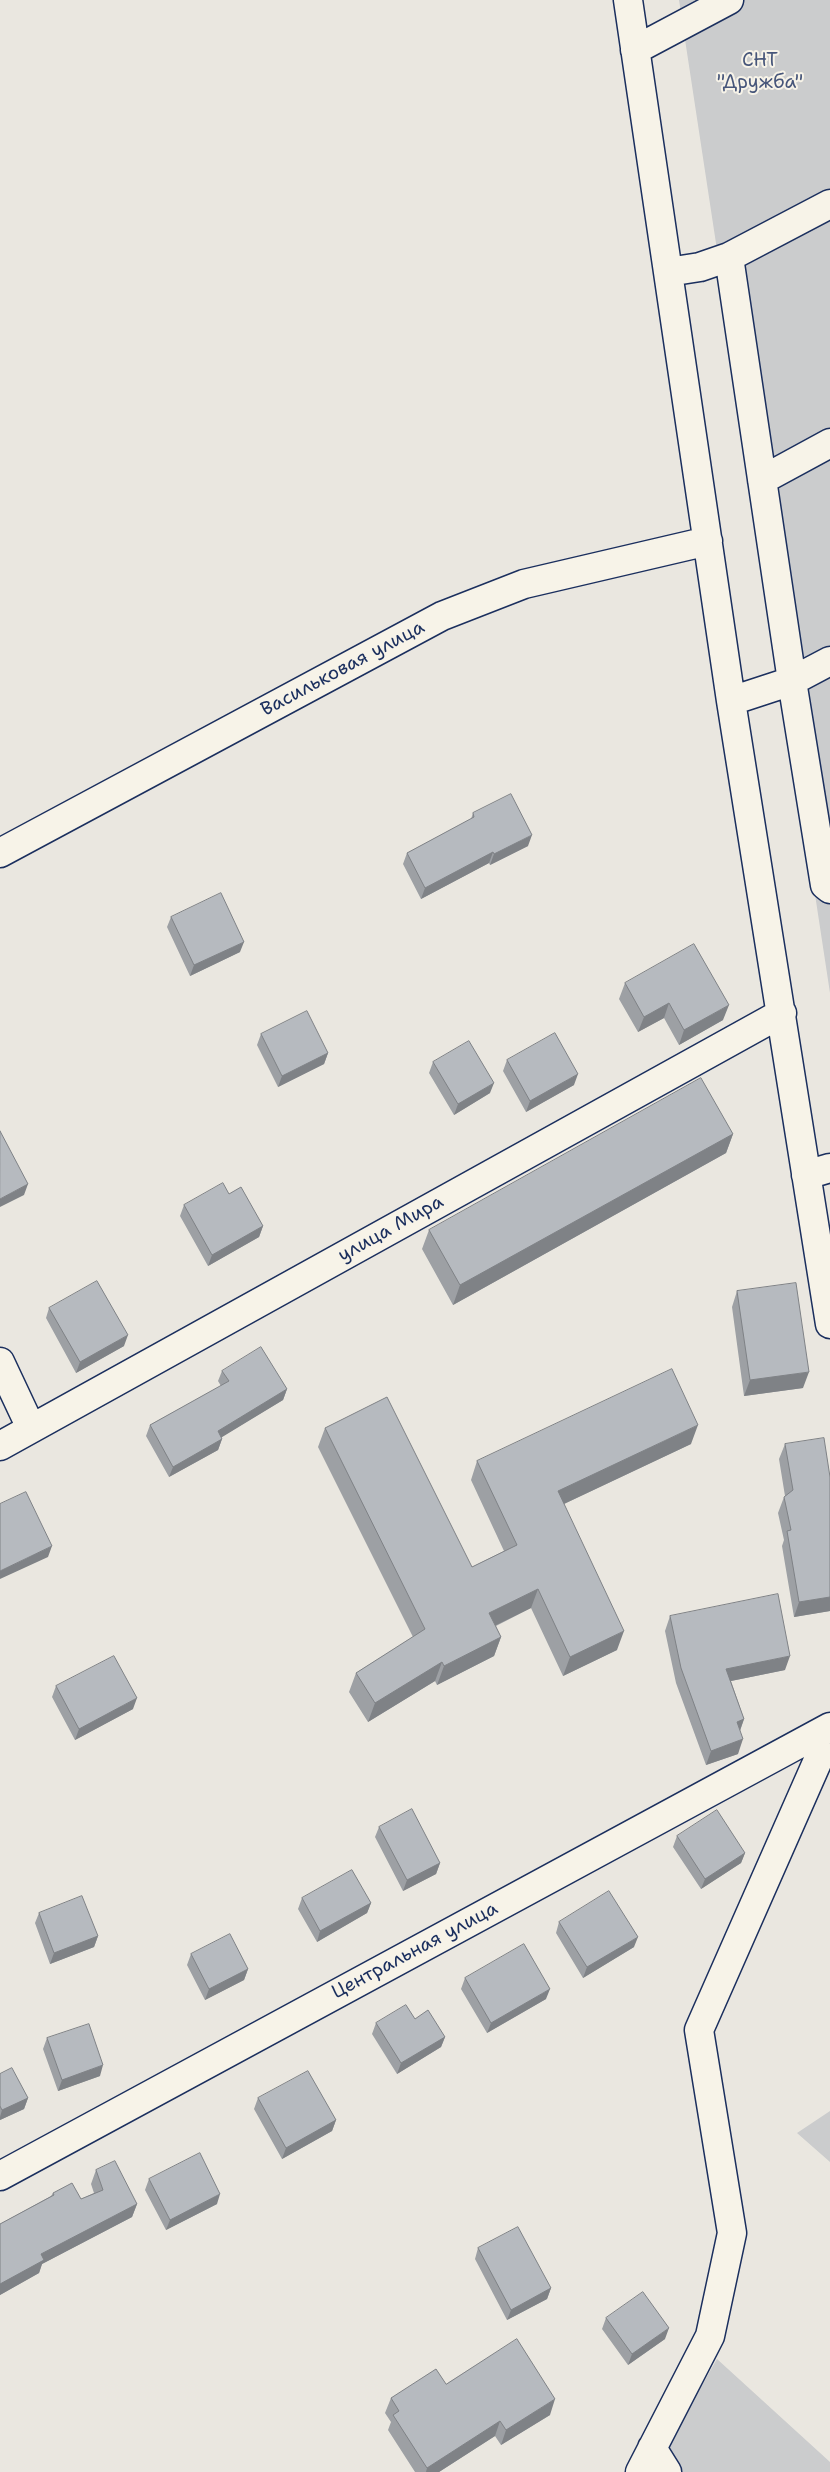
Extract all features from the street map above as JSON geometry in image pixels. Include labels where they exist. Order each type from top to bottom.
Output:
[{"type":"street","points":[[628,0],[731,701],[782,1013],[818,1172],[830,1324]]},
{"type":"street","points":[[634,50],[729,0]]},
{"type":"street","points":[[668,272],[700,267],[728,257],[830,204]]},
{"type":"street","points":[[728,257],[792,681],[825,885],[830,888]]},
{"type":"street","points":[[762,480],[830,444]]},
{"type":"street","name":"Васильковая улица","points":[[0,853],[442,616],[524,584],[708,541]]},
{"type":"street","points":[[731,701],[792,681],[830,661]]},
{"type":"street","name":"улица Мира","points":[[0,1446],[782,1013]]},
{"type":"street","points":[[0,1362],[31,1428]]},
{"type":"street","name":"Центральная улица","points":[[0,2176],[830,1727]]},
{"type":"street","points":[[640,2472],[710,2336],[732,2233],[700,2030],[830,1733]]},
{"type":"street","points":[[652,2448],[667,2472]]},
{"type":"green space","name":"СНТ \"Дружба\"","points":[[679,0],[830,0],[830,993]]},
{"type":"green space","points":[[830,2111],[830,2162],[797,2133]]},
{"type":"green space","points":[[717,2359],[830,2462],[830,2472],[667,2472],[659,2460]]},
{"type":"building","points":[[511,794],[532,835],[494,854],[493,852],[425,888],[407,853],[474,817],[473,813]]},
{"type":"building","points":[[221,893],[244,942],[194,965],[171,917]]},
{"type":"building","points":[[694,944],[729,1005],[684,1030],[669,1003],[644,1017],[625,983]]},
{"type":"building","points":[[307,1011],[328,1053],[282,1076],[261,1034]]},
{"type":"building","points":[[555,1033],[578,1074],[530,1101],[507,1060]]},
{"type":"building","points":[[469,1041],[494,1083],[458,1104],[433,1062]]},
{"type":"building","points":[[701,1078],[733,1134],[460,1285],[429,1230]]},
{"type":"building","points":[[0,1131],[28,1184],[0,1199]]},
{"type":"building","points":[[223,1183],[229,1194],[241,1187],[263,1226],[212,1255],[184,1205]]},
{"type":"building","points":[[97,1281],[128,1335],[80,1362],[49,1308]]},
{"type":"building","points":[[796,1283],[809,1372],[750,1380],[737,1291]]},
{"type":"building","points":[[261,1347],[287,1389],[218,1431],[222,1439],[173,1467],[150,1425],[229,1381],[222,1371]]},
{"type":"building","points":[[672,1369],[698,1425],[558,1491],[624,1631],[570,1657],[538,1589],[489,1613],[501,1637],[444,1666],[442,1662],[375,1703],[356,1673],[425,1629],[325,1428],[387,1397],[472,1567],[517,1545],[477,1461]]},
{"type":"building","points":[[824,1438],[830,1477],[830,1597],[799,1602],[787,1531],[791,1530],[784,1497],[793,1490],[785,1444]]},
{"type":"building","points":[[26,1492],[52,1546],[0,1571],[0,1504]]},
{"type":"building","points":[[778,1594],[790,1656],[726,1669],[744,1719],[737,1722],[743,1739],[711,1751],[681,1668],[670,1616]]},
{"type":"building","points":[[114,1656],[137,1698],[79,1729],[56,1686]]},
{"type":"building","points":[[412,1809],[440,1863],[407,1880],[379,1827]]},
{"type":"building","points":[[717,1810],[745,1853],[705,1879],[677,1836]]},
{"type":"building","points":[[352,1870],[371,1903],[320,1931],[302,1898]]},
{"type":"building","points":[[609,1891],[638,1937],[587,1967],[559,1922]]},
{"type":"building","points":[[82,1896],[98,1936],[54,1953],[39,1913]]},
{"type":"building","points":[[230,1934],[248,1969],[209,1989],[191,1954]]},
{"type":"building","points":[[524,1944],[550,1989],[491,2023],[465,1978]]},
{"type":"building","points":[[406,2005],[415,2019],[428,2010],[445,2037],[401,2063],[376,2023]]},
{"type":"building","points":[[89,2024],[103,2065],[62,2080],[47,2038]]},
{"type":"building","points":[[12,2068],[28,2098],[2,2110],[0,2106],[0,2074]]},
{"type":"building","points":[[308,2071],[336,2120],[286,2148],[258,2098]]},
{"type":"building","points":[[200,2153],[220,2194],[170,2220],[149,2179]]},
{"type":"building","points":[[115,2161],[137,2204],[41,2254],[44,2260],[0,2284],[0,2224],[54,2195],[53,2193],[72,2183],[81,2199],[103,2190],[96,2170]]},
{"type":"building","points":[[518,2227],[551,2288],[511,2310],[478,2248]]},
{"type":"building","points":[[643,2292],[669,2328],[632,2354],[606,2318]]},
{"type":"building","points":[[517,2339],[555,2399],[506,2430],[500,2421],[427,2468],[393,2415],[399,2411],[391,2398],[436,2369],[446,2384]]}]
